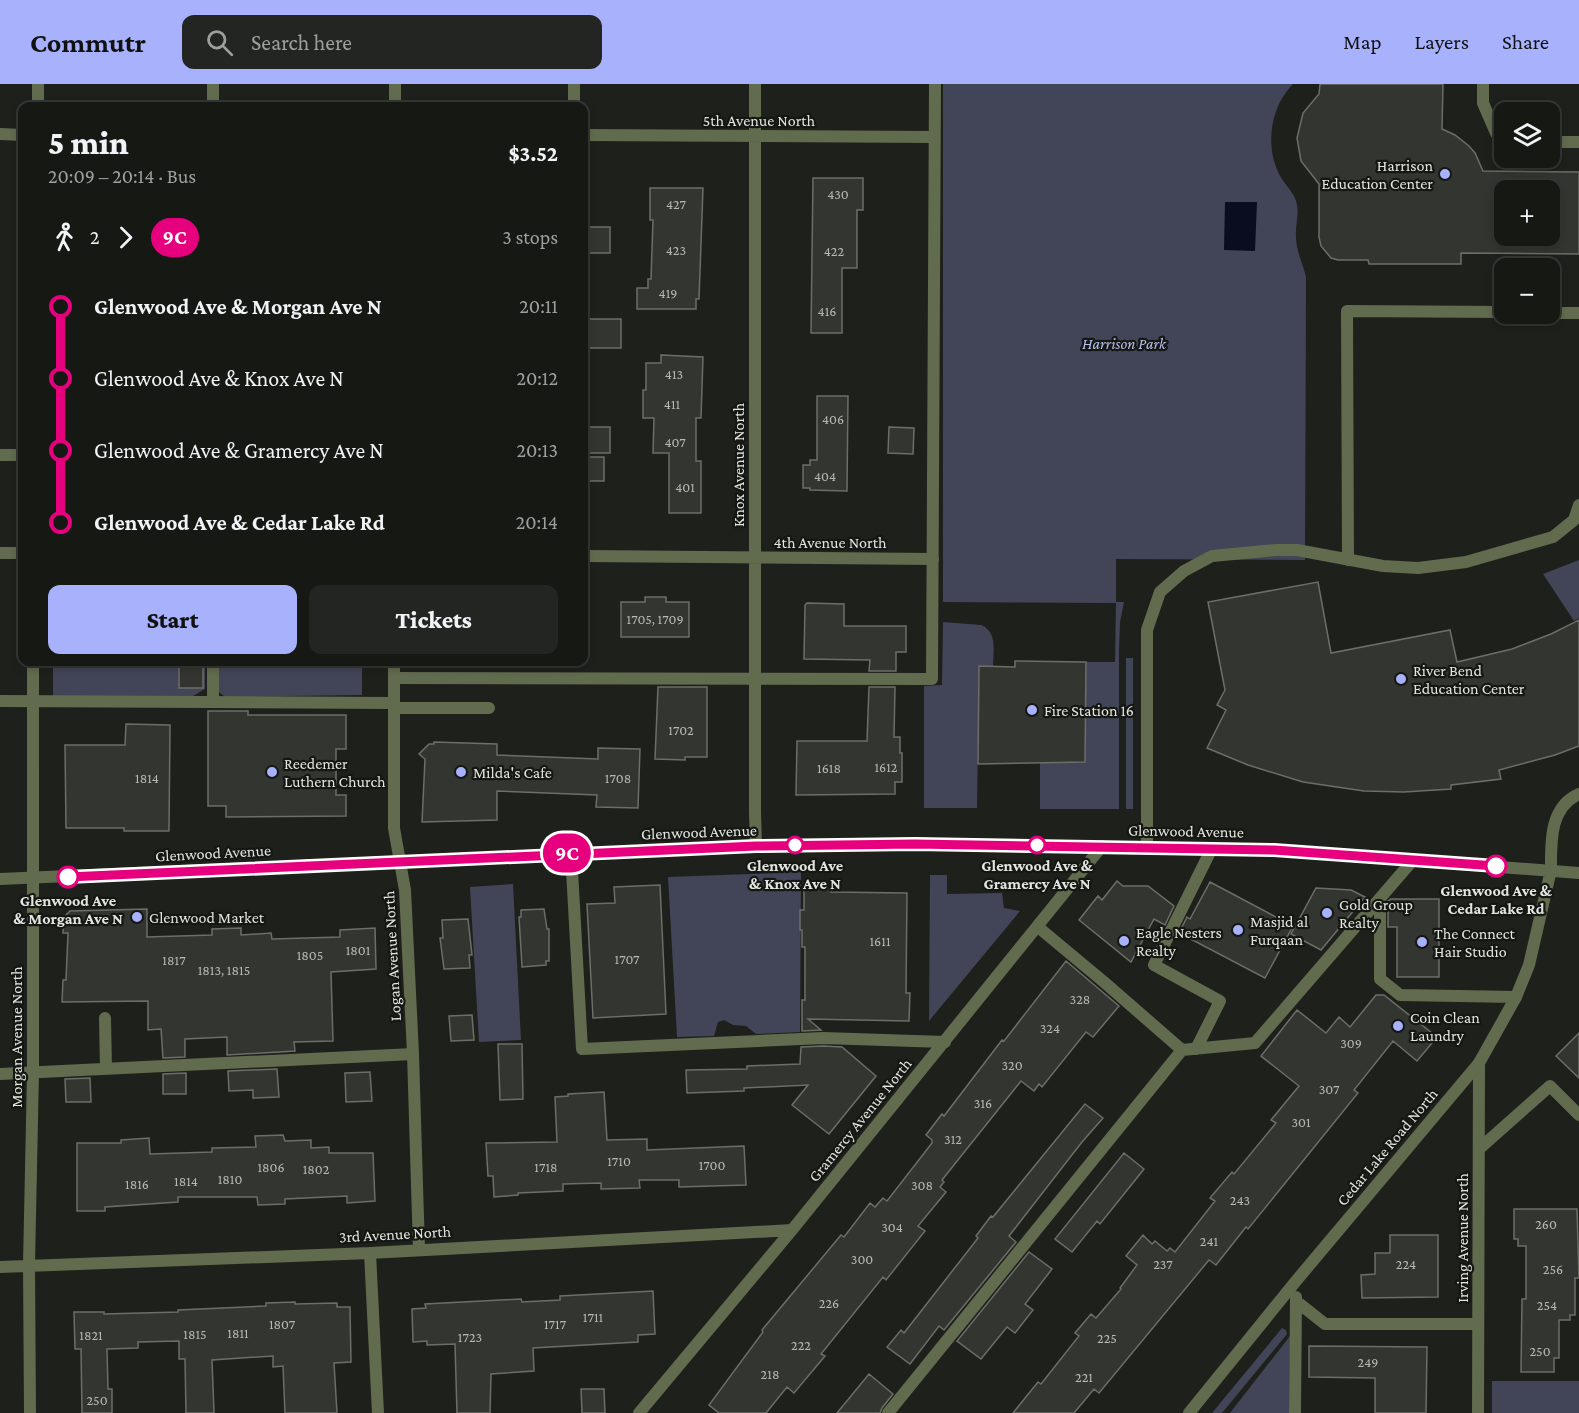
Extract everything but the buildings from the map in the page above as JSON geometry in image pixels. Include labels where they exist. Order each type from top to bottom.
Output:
[{"type":"street","points":[[38,84],[38,102]]},
{"type":"street","points":[[213,84],[213,102]]},
{"type":"street","points":[[395,84],[395,102]]},
{"type":"street","points":[[574,84],[574,102]]},
{"type":"street","name":"Knox Avenue North","points":[[755,84],[756,846]]},
{"type":"street","points":[[394,678],[932,679],[935,84]]},
{"type":"street","points":[[1483,84],[1483,103],[1494,124]]},
{"type":"street","points":[[0,134],[18,135]]},
{"type":"street","name":"5th Avenue North","points":[[588,135],[934,137]]},
{"type":"street","points":[[1560,142],[1579,142]]},
{"type":"street","points":[[1348,560],[1347,311],[1494,312]]},
{"type":"street","points":[[1560,313],[1579,313]]},
{"type":"street","points":[[0,455],[18,455]]},
{"type":"street","points":[[1147,847],[1147,630],[1160,592],[1184,571],[1212,556],[1276,550],[1298,550],[1383,566],[1418,568],[1466,562],[1553,537],[1574,520],[1579,505]]},
{"type":"street","points":[[0,554],[18,554]]},
{"type":"street","name":"4th Avenue North","points":[[588,556],[933,559]]},
{"type":"street","name":"Morgan Avenue North","points":[[30,1413],[28,1264],[33,1072],[33,666]]},
{"type":"street","points":[[213,666],[213,702]]},
{"type":"street","name":"Logan Avenue North","points":[[394,666],[394,828],[405,890],[419,1250]]},
{"type":"street","points":[[0,701],[213,702],[489,708]]},
{"type":"street","name":"Cedar Lake Road North","points":[[1189,1413],[1296,1281],[1479,1063],[1516,997],[1529,965],[1551,870],[1551,836],[1556,817],[1572,797],[1579,794]]},
{"type":"street","name":"Glenwood Avenue","points":[[0,879],[572,853],[756,846],[915,844],[1212,848],[1579,873]]},
{"type":"street","name":"Gramercy Avenue North","points":[[639,1413],[792,1230],[1102,846]]},
{"type":"street","points":[[1196,1049],[1220,1001],[1154,965],[1212,848]]},
{"type":"street","points":[[572,853],[582,1049],[823,1038],[945,1042]]},
{"type":"street","points":[[1038,927],[1182,1050],[1255,1043],[1413,860]]},
{"type":"street","points":[[1380,898],[1380,980],[1400,995],[1516,997]]},
{"type":"street","points":[[105,1018],[106,1069]]},
{"type":"street","points":[[888,1413],[1182,1050]]},
{"type":"street","points":[[0,1074],[413,1054]]},
{"type":"street","name":"Irving Avenue North","points":[[1478,1413],[1479,1063]]},
{"type":"street","points":[[1479,1149],[1550,1086],[1579,1115]]},
{"type":"street","name":"3rd Avenue North","points":[[0,1267],[28,1264],[370,1253],[792,1230]]},
{"type":"street","points":[[370,1253],[378,1413]]},
{"type":"street","points":[[1295,1413],[1296,1281]]},
{"type":"street","points":[[1296,1301],[1325,1324],[1478,1324]]},
{"type":"green space","name":"Harrison Park","points":[[943,84],[1293,84],[1279,104],[1271,139],[1279,174],[1296,200],[1298,213],[1296,242],[1306,277],[1305,560],[1116,559],[1116,602],[1124,602],[1120,622],[1119,650],[1119,809],[1040,809],[1040,762],[1085,762],[1086,662],[1115,662],[1116,603],[943,602]]},
{"type":"green space","points":[[1579,560],[1579,618],[1574,621],[1543,574]]},
{"type":"green space","points":[[943,622],[981,625],[990,632],[992,637],[993,667],[979,667],[977,808],[924,808],[924,686],[942,685]]},
{"type":"green space","points":[[1126,658],[1133,658],[1133,809],[1126,809]]},
{"type":"green space","points":[[53,666],[205,666],[205,689],[193,696],[53,697]]},
{"type":"green space","points":[[219,666],[362,666],[362,695],[225,697],[219,692]]},
{"type":"green space","points":[[801,872],[800,1032],[756,1034],[746,1026],[733,1025],[724,1020],[718,1022],[714,1036],[677,1037],[668,877]]},
{"type":"green space","points":[[930,875],[947,875],[947,894],[1002,893],[1004,908],[1020,911],[929,1021]]},
{"type":"green space","points":[[513,884],[521,1040],[479,1042],[470,887]]},
{"type":"green space","points":[[1282,1328],[1287,1334],[1222,1413],[1212,1413]]},
{"type":"green space","points":[[1290,1336],[1289,1413],[1230,1413]]},
{"type":"green space","points":[[1492,1381],[1579,1381],[1579,1413],[1492,1413]]},
{"type":"shaded area","points":[[1225,202],[1257,202],[1255,251],[1224,250]]},
{"type":"bus line","name":"9C","points":[[68,877],[756,846],[915,844],[1274,850],[1496,866]]},
{"type":"place","name":"Harrison Education Center","points":[[1445,174]]},
{"type":"place","name":"River Bend Education Center","points":[[1401,679]]},
{"type":"place","name":"Fire Station 16","points":[[1032,710]]},
{"type":"place","name":"Reedemer Luthern Church","points":[[272,772]]},
{"type":"place","name":"Milda's Cafe","points":[[461,772]]},
{"type":"place","name":"Glenwood Ave & Knox Ave N","points":[[795,845]]},
{"type":"place","name":"Glenwood Ave & Gramercy Ave N","points":[[1037,845]]},
{"type":"place","name":"Glenwood Ave & Cedar Lake Rd","points":[[1496,866]]},
{"type":"place","name":"Glenwood Ave & Morgan Ave N","points":[[68,877]]},
{"type":"place","name":"Gold Group Realty","points":[[1327,913]]},
{"type":"place","name":"Glenwood Market","points":[[137,917]]},
{"type":"place","name":"Masjid al Furqaan","points":[[1238,930]]},
{"type":"place","name":"Eagle Nesters Realty","points":[[1124,941]]},
{"type":"place","name":"The Connect Hair Studio","points":[[1422,942]]},
{"type":"place","name":"Coin Clean Laundry","points":[[1398,1026]]}]
